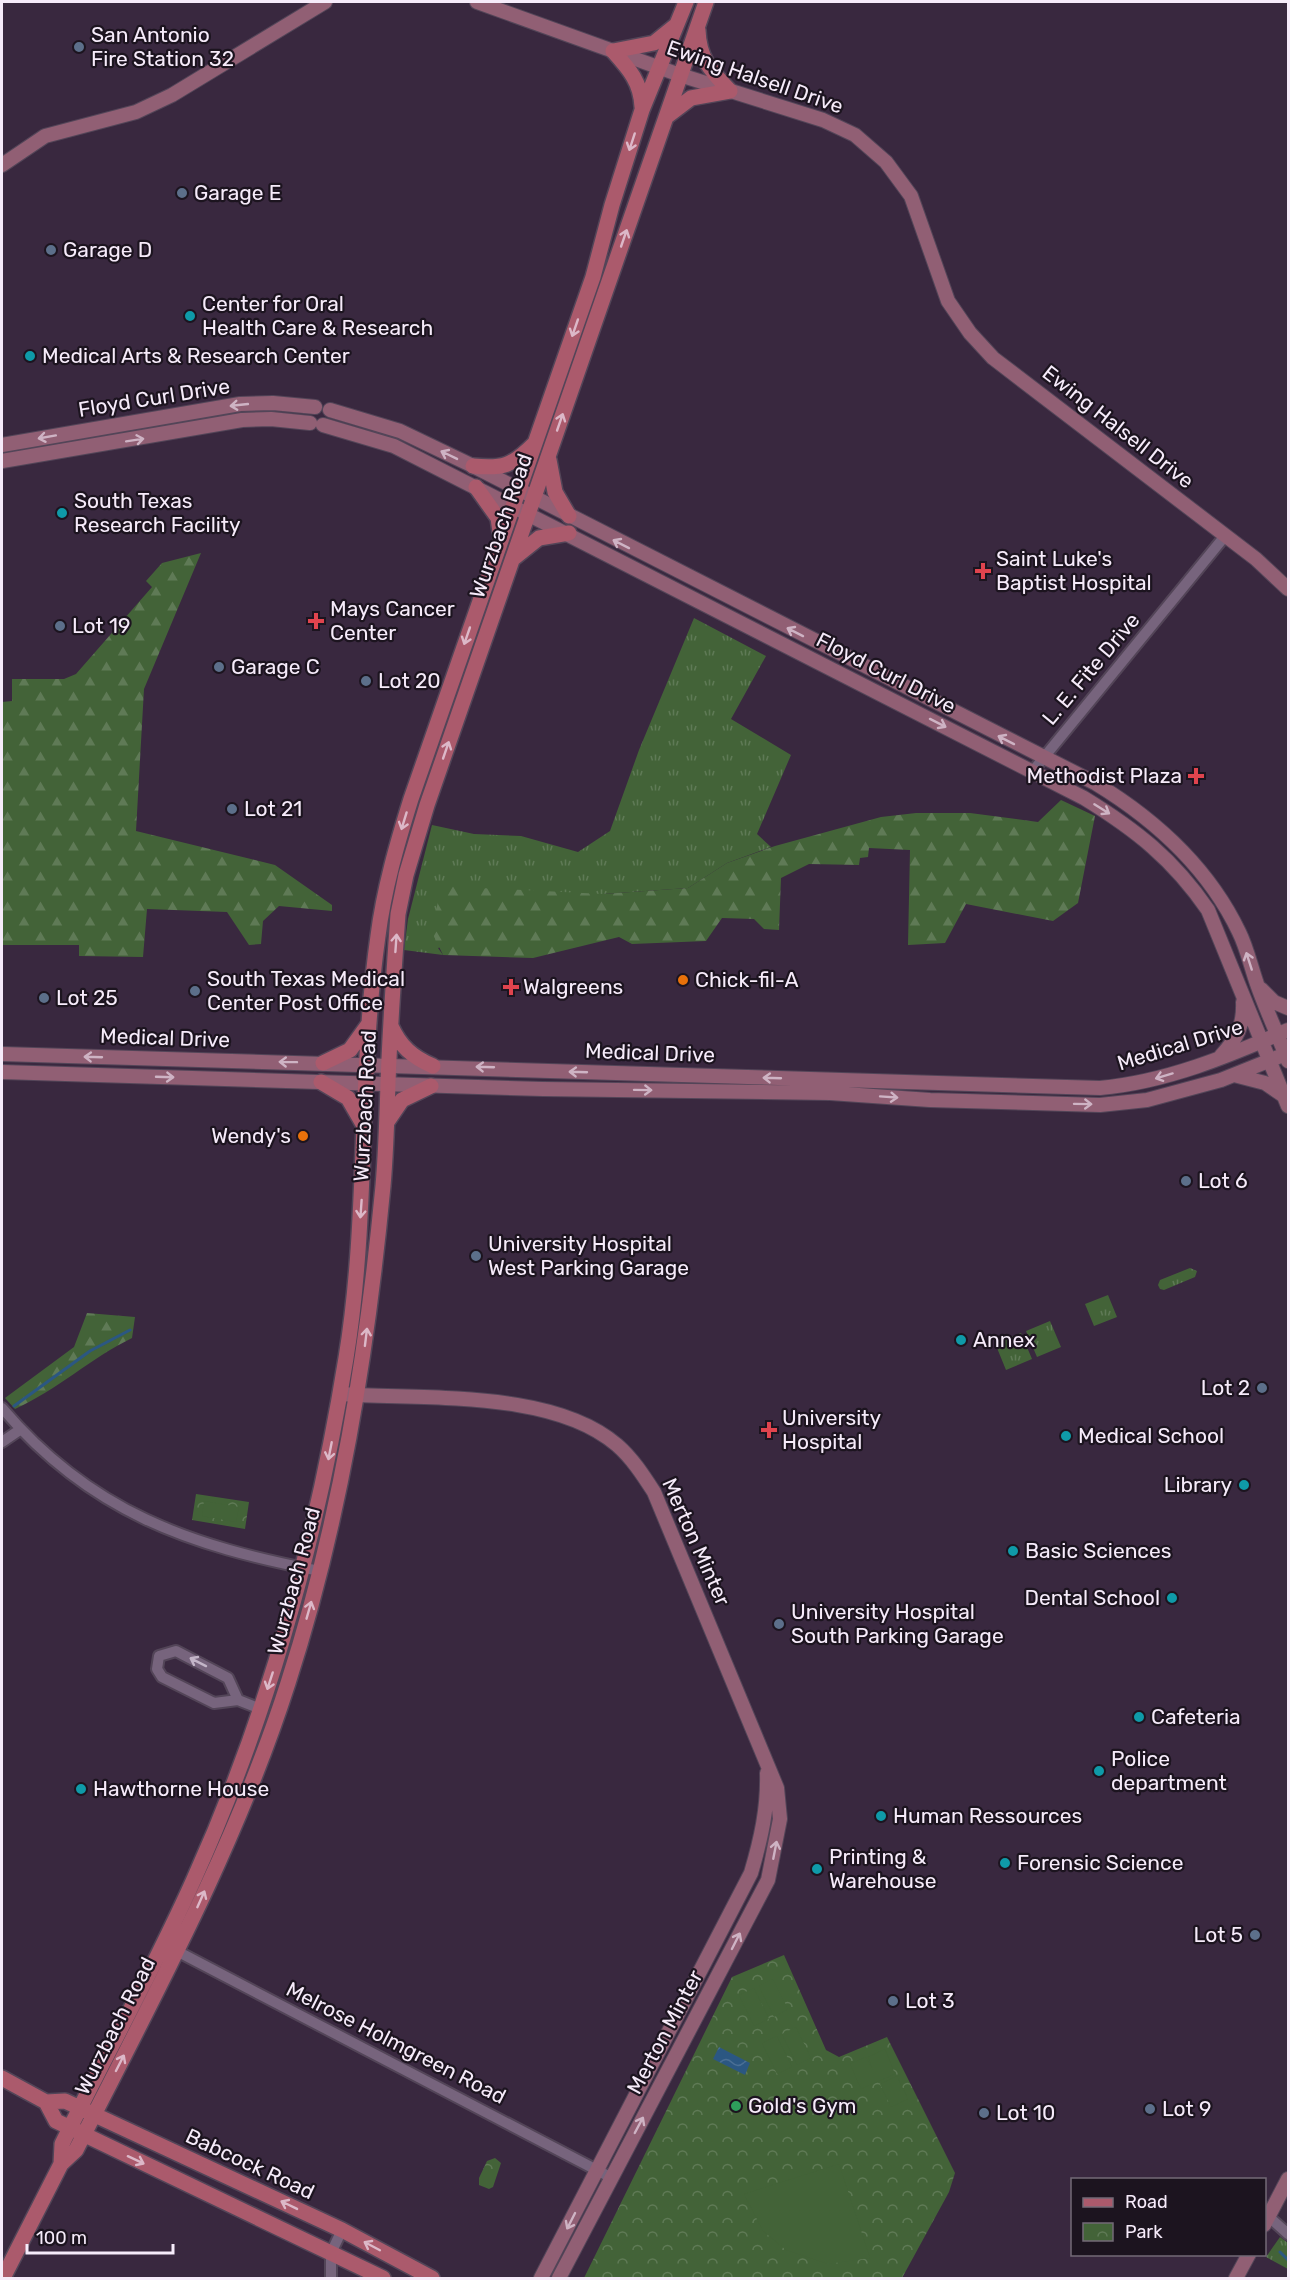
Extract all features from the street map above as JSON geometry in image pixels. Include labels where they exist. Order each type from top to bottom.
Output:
[{"type":"main road","name":"Wurzbach Road","points":[[527,494],[536,442],[593,277],[612,205],[642,110],[686,2]]},
{"type":"main road","name":"Wurzbach Road","points":[[3,2278],[61,2164],[62,2144],[76,2131],[177,1952],[238,1816],[288,1684],[320,1571],[357,1395],[369,1319],[387,1122],[390,1025],[398,914],[406,875],[427,805],[512,560],[521,510],[549,453],[706,2]]},
{"type":"main road","points":[[613,51],[657,42],[679,22]]},
{"type":"main road","points":[[698,23],[702,58],[706,67],[730,91]]},
{"type":"main road","points":[[613,51],[633,73],[639,86],[642,110]]},
{"type":"main road","points":[[666,117],[691,99],[730,91]]},
{"type":"main road","points":[[473,466],[496,468],[505,466],[536,442]]},
{"type":"main road","points":[[549,453],[551,479],[558,498],[569,516]]},
{"type":"main road","points":[[476,487],[498,518],[501,542]]},
{"type":"main road","name":"Wurzbach Road","points":[[87,2111],[207,1848],[261,1708],[304,1568],[318,1515],[353,1314],[365,1129],[369,1023],[378,935],[390,866],[411,799],[501,542],[521,510]]},
{"type":"main road","points":[[512,560],[539,538],[569,533]]},
{"type":"main road","points":[[323,1063],[350,1050],[369,1023]]},
{"type":"main road","points":[[390,1025],[403,1048],[419,1060],[433,1066]]},
{"type":"main road","points":[[321,1082],[348,1098],[354,1105],[365,1129]]},
{"type":"main road","points":[[387,1122],[402,1100],[431,1086]]},
{"type":"main road","name":"Babcock Road","points":[[2,2078],[46,2102],[65,2101],[87,2111],[342,2230],[432,2278]]},
{"type":"main road","name":"Babcock Road","points":[[46,2102],[56,2121],[383,2278]]},
{"type":"street","points":[[2,165],[45,136],[136,111],[172,95],[323,2]]},
{"type":"street","name":"Ewing Halsell Drive","points":[[477,2],[680,75],[823,120],[867,144],[886,162],[911,196],[948,301],[970,333],[993,358],[1225,536],[1288,589]]},
{"type":"street","points":[[271,419],[273,403]]},
{"type":"street","name":"Floyd Curl Drive","points":[[2,445],[240,404],[273,403],[315,407]]},
{"type":"street","name":"Floyd Curl Drive","points":[[330,410],[400,431],[473,466],[1095,783],[1149,819],[1201,870],[1222,901],[1240,934],[1257,986],[1283,1032],[1288,1056]]},
{"type":"street","name":"Floyd Curl Drive","points":[[2,461],[242,420],[271,419],[316,424],[394,446],[569,533],[1084,798],[1137,832],[1188,881],[1208,910],[1287,1101]]},
{"type":"street","points":[[75,432],[77,449]]},
{"type":"street","name":"L. E. Fite Drive","points":[[1032,772],[1225,536]]},
{"type":"street","points":[[1137,832],[1149,819]]},
{"type":"street","points":[[1257,986],[1274,1002],[1288,1008]]},
{"type":"street","points":[[1220,1058],[1239,1033],[1244,1017],[1243,993]]},
{"type":"street","name":"Medical Drive","points":[[2,1054],[1100,1088],[1125,1085],[1220,1058],[1283,1032]]},
{"type":"street","name":"Medical Drive","points":[[2,1071],[388,1085],[830,1092],[1100,1105],[1147,1100],[1234,1075],[1288,1056]]},
{"type":"street","points":[[1234,1075],[1265,1083],[1287,1101]]},
{"type":"street","points":[[988,1101],[989,1085]]},
{"type":"street","name":"Merton Minter","points":[[340,1394],[522,1404],[563,1415],[589,1426],[616,1445],[637,1467],[654,1492],[777,1788],[780,1819],[768,1880],[559,2278]]},
{"type":"street","points":[[2,1408],[21,1429],[64,1468],[103,1496],[149,1522],[224,1551],[320,1571]]},
{"type":"street","points":[[2,1442],[21,1429]]},
{"type":"street","points":[[238,1700],[228,1678],[176,1651],[164,1652],[159,1656],[157,1669],[162,1677],[214,1703],[238,1700],[261,1708]]},
{"type":"street","name":"Merton Minter","points":[[541,2278],[751,1873],[761,1840],[768,1799],[766,1762]]},
{"type":"street","name":"Melrose Holmgreen Road","points":[[162,1944],[612,2178]]},
{"type":"street","points":[[1288,2179],[1267,2221],[1288,2234]]},
{"type":"street","points":[[331,2278],[331,2253],[342,2230]]},
{"type":"street","points":[[1236,2278],[1248,2256]]},
{"type":"green space","points":[[201,553],[144,689],[136,831],[275,865],[332,905],[332,911],[279,906],[263,921],[261,944],[249,945],[227,912],[147,909],[143,957],[79,956],[79,945],[2,945],[2,702],[12,701],[12,679],[64,679],[76,674],[152,587],[146,581],[162,563]]},
{"type":"green space","points":[[694,618],[766,656],[731,719],[791,755],[757,834],[771,847],[727,863],[688,888],[603,894],[438,948],[443,955],[404,950],[408,919],[432,825],[474,834],[521,836],[578,852],[610,831],[639,750]]},
{"type":"green space","points":[[1061,800],[1095,816],[1078,903],[1053,921],[966,904],[945,943],[908,945],[910,850],[869,848],[868,857],[860,858],[859,865],[809,864],[781,878],[779,930],[764,929],[754,919],[722,918],[706,941],[632,944],[619,937],[533,958],[443,955],[432,932],[441,886],[603,894],[688,888],[727,863],[775,846],[881,817],[916,813],[970,813],[1038,822]]},
{"type":"green space","points":[[1190,1268],[1197,1271],[1195,1277],[1164,1290],[1160,1289],[1158,1285],[1160,1280]]},
{"type":"green space","points":[[1108,1295],[1117,1317],[1094,1326],[1085,1304]]},
{"type":"green space","points":[[87,1313],[135,1317],[132,1338],[45,1393],[15,1409],[5,1398],[74,1347]]},
{"type":"green space","points":[[1050,1321],[1061,1347],[1037,1357],[1026,1331]]},
{"type":"green space","points":[[1021,1333],[1032,1359],[1006,1370],[995,1343]]},
{"type":"green space","points":[[196,1494],[249,1502],[245,1529],[192,1520]]},
{"type":"green space","points":[[204,1501],[239,1507],[236,1522],[202,1516]]},
{"type":"green space","points":[[784,1955],[826,2050],[839,2057],[887,2037],[955,2173],[949,2192],[902,2278],[584,2278],[732,1977]]},
{"type":"green space","points":[[773,1979],[788,2009],[774,2017],[759,1986]]},
{"type":"green space","points":[[754,1988],[769,2019],[754,2026],[739,1995]]},
{"type":"green space","points":[[796,2027],[811,2058],[797,2065],[782,2034]]},
{"type":"green space","points":[[777,2036],[792,2067],[777,2074],[762,2043]]},
{"type":"green space","points":[[885,2049],[895,2074],[861,2089],[850,2064],[866,2057],[873,2070],[868,2057]]},
{"type":"green space","points":[[897,2076],[908,2099],[891,2107],[880,2084]]},
{"type":"green space","points":[[495,2158],[501,2163],[493,2187],[489,2189],[479,2185],[479,2178],[487,2161]]},
{"type":"green space","points":[[839,2164],[870,2258],[828,2264],[786,2250],[763,2231],[744,2194]]},
{"type":"green space","points":[[1280,2237],[1288,2243],[1288,2269],[1266,2257]]},
{"type":"water","points":[[719,2047],[750,2063],[745,2075],[713,2059]]},
{"type":"waterway","points":[[14,1406],[90,1351],[130,1330]]},
{"type":"waterway","points":[[1280,2252],[1288,2260]]},
{"type":"place","name":"San Antonio Fire Station 32","points":[[79,47]]},
{"type":"place","name":"Garage E","points":[[182,193]]},
{"type":"place","name":"Garage D","points":[[51,250]]},
{"type":"place","name":"Center for Oral Health Care & Research","points":[[190,316]]},
{"type":"place","name":"Medical Arts & Research Center","points":[[30,356]]},
{"type":"place","name":"South Texas Research Facility","points":[[62,513]]},
{"type":"place","name":"Saint Luke's Baptist Hospital","points":[[983,571]]},
{"type":"place","name":"Mays Cancer Center","points":[[316,621]]},
{"type":"place","name":"Lot 19","points":[[60,626]]},
{"type":"place","name":"Garage C","points":[[219,667]]},
{"type":"place","name":"Lot 20","points":[[366,681]]},
{"type":"place","name":"Methodist Plaza","points":[[1196,776]]},
{"type":"place","name":"Lot 21","points":[[232,809]]},
{"type":"place","name":"Chick-fil-A","points":[[683,980]]},
{"type":"place","name":"Walgreens","points":[[511,987]]},
{"type":"place","name":"South Texas Medical Center Post Office","points":[[195,991]]},
{"type":"place","name":"Lot 25","points":[[44,998]]},
{"type":"place","name":"Wendy's","points":[[303,1136]]},
{"type":"place","name":"Lot 6","points":[[1186,1181]]},
{"type":"place","name":"University Hospital West Parking Garage","points":[[476,1256]]},
{"type":"place","name":"Annex","points":[[961,1340]]},
{"type":"place","name":"Lot 2","points":[[1262,1388]]},
{"type":"place","name":"University Hospital","points":[[769,1430]]},
{"type":"place","name":"Medical School","points":[[1066,1436]]},
{"type":"place","name":"Library","points":[[1244,1485]]},
{"type":"place","name":"Basic Sciences","points":[[1013,1551]]},
{"type":"place","name":"Dental School","points":[[1172,1598]]},
{"type":"place","name":"University Hospital South Parking Garage","points":[[779,1624]]},
{"type":"place","name":"Cafeteria","points":[[1139,1717]]},
{"type":"place","name":"Police department","points":[[1099,1771]]},
{"type":"place","name":"Hawthorne House","points":[[81,1789]]},
{"type":"place","name":"Human Ressources","points":[[881,1816]]},
{"type":"place","name":"Forensic Science","points":[[1005,1863]]},
{"type":"place","name":"Printing & Warehouse","points":[[817,1869]]},
{"type":"place","name":"Lot 5","points":[[1255,1935]]},
{"type":"place","name":"Lot 3","points":[[893,2001]]},
{"type":"place","name":"Gold's Gym","points":[[736,2106]]},
{"type":"place","name":"Lot 9","points":[[1150,2109]]},
{"type":"place","name":"Lot 10","points":[[984,2113]]}]
